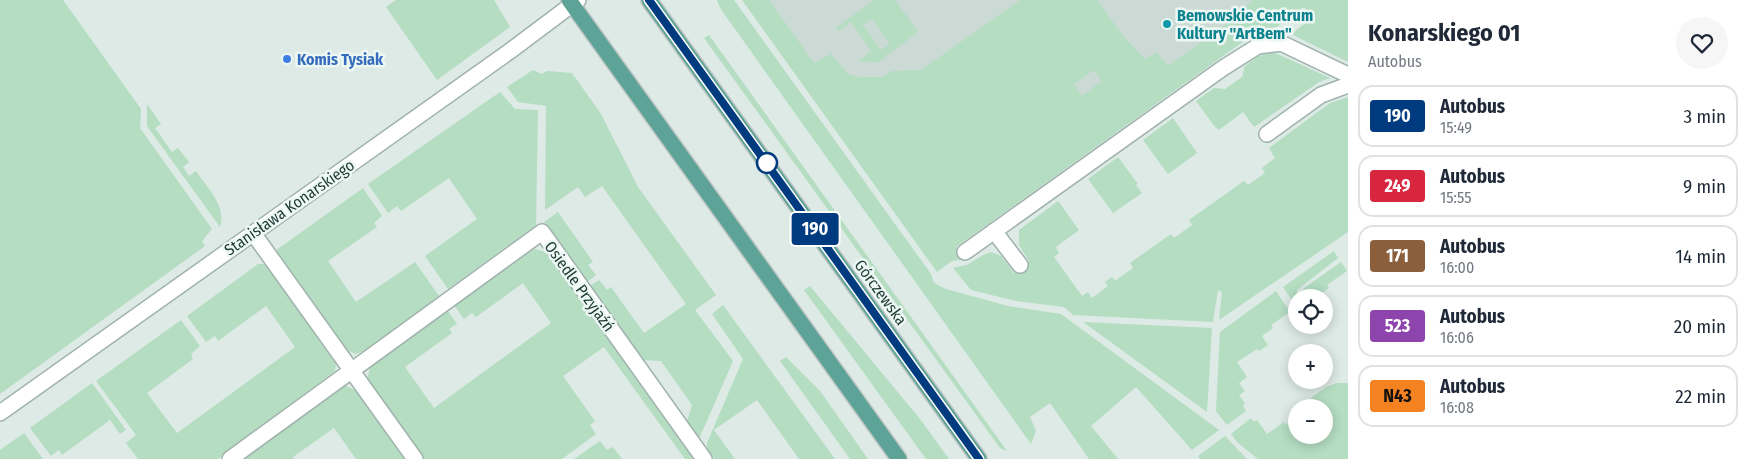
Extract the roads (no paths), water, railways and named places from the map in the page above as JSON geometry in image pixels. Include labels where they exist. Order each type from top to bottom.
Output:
[{"type":"main road","name":"Górczewska","points":[[649,0],[980,459]]},
{"type":"main road","points":[[573,1],[899,459]]},
{"type":"street","name":"Stanisława Konarskiego","points":[[0,413],[573,1]]},
{"type":"street","points":[[965,252],[1216,73],[1258,46],[1281,43],[1348,75]]},
{"type":"street","points":[[1267,134],[1321,95],[1348,85]]},
{"type":"street","points":[[994,231],[1020,265]]},
{"type":"street","points":[[253,232],[415,459]]},
{"type":"street","name":"Osiedle Przyjaźń","points":[[230,459],[542,232],[704,459]]},
{"type":"place","name":"Bemowskie Centrum Kultury \"ArtBem\"","points":[[1167,24]]},
{"type":"place","name":"Komis Tysiak","points":[[287,59]]}]
